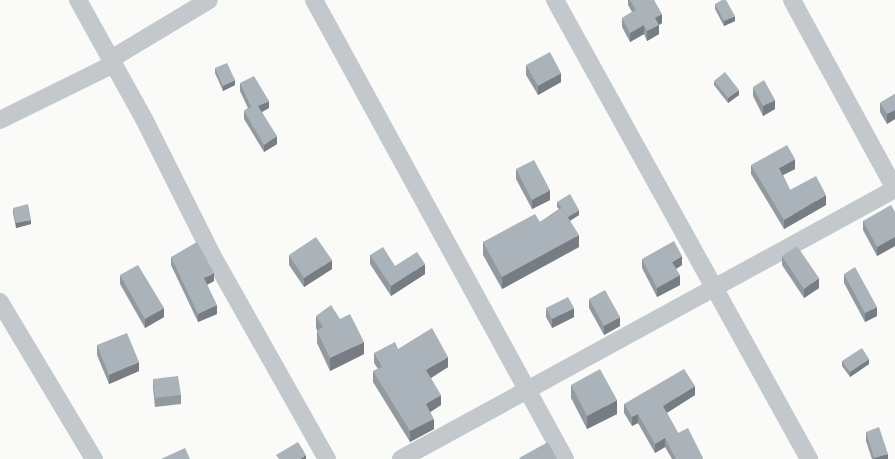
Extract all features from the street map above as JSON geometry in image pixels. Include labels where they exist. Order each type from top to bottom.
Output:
[{"type":"street","points":[[78,0],[112,61],[212,255],[327,459]]},
{"type":"street","points":[[0,120],[112,61],[209,0]]},
{"type":"street","points":[[314,0],[524,388],[565,459]]},
{"type":"street","points":[[555,0],[711,289],[809,459]]},
{"type":"street","points":[[401,459],[524,388],[895,189],[792,0]]},
{"type":"street","points":[[0,302],[94,459]]},
{"type":"building","points":[[630,0],[654,0],[662,14],[655,18],[659,25],[647,31],[644,25],[630,33],[622,18],[636,10]]},
{"type":"building","points":[[726,0],[735,16],[724,21],[715,4]]},
{"type":"building","points":[[550,52],[561,73],[538,86],[526,65]]},
{"type":"building","points":[[227,63],[235,80],[223,86],[215,68]]},
{"type":"building","points":[[725,72],[739,90],[728,98],[714,81]]},
{"type":"building","points":[[254,76],[269,101],[258,106],[277,136],[264,145],[244,111],[251,107],[240,83]]},
{"type":"building","points":[[764,80],[775,100],[763,106],[753,87]]},
{"type":"building","points":[[895,94],[895,110],[887,114],[880,103]]},
{"type":"building","points":[[787,145],[795,159],[779,168],[790,190],[816,176],[826,195],[784,220],[751,165]]},
{"type":"building","points":[[534,160],[550,190],[532,200],[516,169]]},
{"type":"building","points":[[570,194],[579,210],[568,217],[557,202]]},
{"type":"building","points":[[28,204],[31,220],[16,223],[13,208]]},
{"type":"building","points":[[891,205],[895,212],[895,237],[877,247],[863,221]]},
{"type":"building","points":[[562,208],[579,235],[502,277],[483,242],[535,214],[540,222]]},
{"type":"building","points":[[316,237],[332,260],[304,278],[289,255]]},
{"type":"building","points":[[674,241],[682,256],[672,262],[680,275],[657,288],[642,259]]},
{"type":"building","points":[[197,242],[214,273],[204,278],[217,305],[198,314],[171,257]]},
{"type":"building","points":[[797,246],[819,278],[804,289],[782,256]]},
{"type":"building","points":[[383,247],[395,266],[417,252],[425,264],[391,286],[370,255]]},
{"type":"building","points":[[138,265],[164,308],[145,319],[120,275]]},
{"type":"building","points":[[855,267],[877,307],[865,313],[844,274]]},
{"type":"building","points":[[605,290],[620,317],[604,326],[589,299]]},
{"type":"building","points":[[568,297],[574,308],[552,319],[546,308]]},
{"type":"building","points":[[331,305],[340,319],[350,314],[364,342],[330,358],[317,331],[323,327],[316,316]]},
{"type":"building","points":[[432,328],[448,357],[426,370],[441,395],[426,404],[434,419],[410,431],[373,371],[382,367],[374,353],[395,342],[398,349]]},
{"type":"building","points":[[127,333],[139,362],[109,375],[97,345]]},
{"type":"building","points":[[862,348],[869,359],[850,372],[842,361]]},
{"type":"building","points":[[600,369],[617,400],[587,416],[571,385]]},
{"type":"building","points":[[684,369],[695,386],[663,406],[678,433],[688,428],[703,458],[701,459],[676,459],[665,438],[655,444],[638,414],[632,417],[624,404]]},
{"type":"building","points":[[178,376],[181,395],[155,398],[153,379]]},
{"type":"building","points":[[879,427],[888,454],[874,458],[866,432]]},
{"type":"building","points":[[298,442],[306,455],[300,459],[279,459],[276,455]]},
{"type":"building","points":[[548,442],[557,459],[519,458]]},
{"type":"building","points":[[185,448],[190,459],[161,459]]}]
